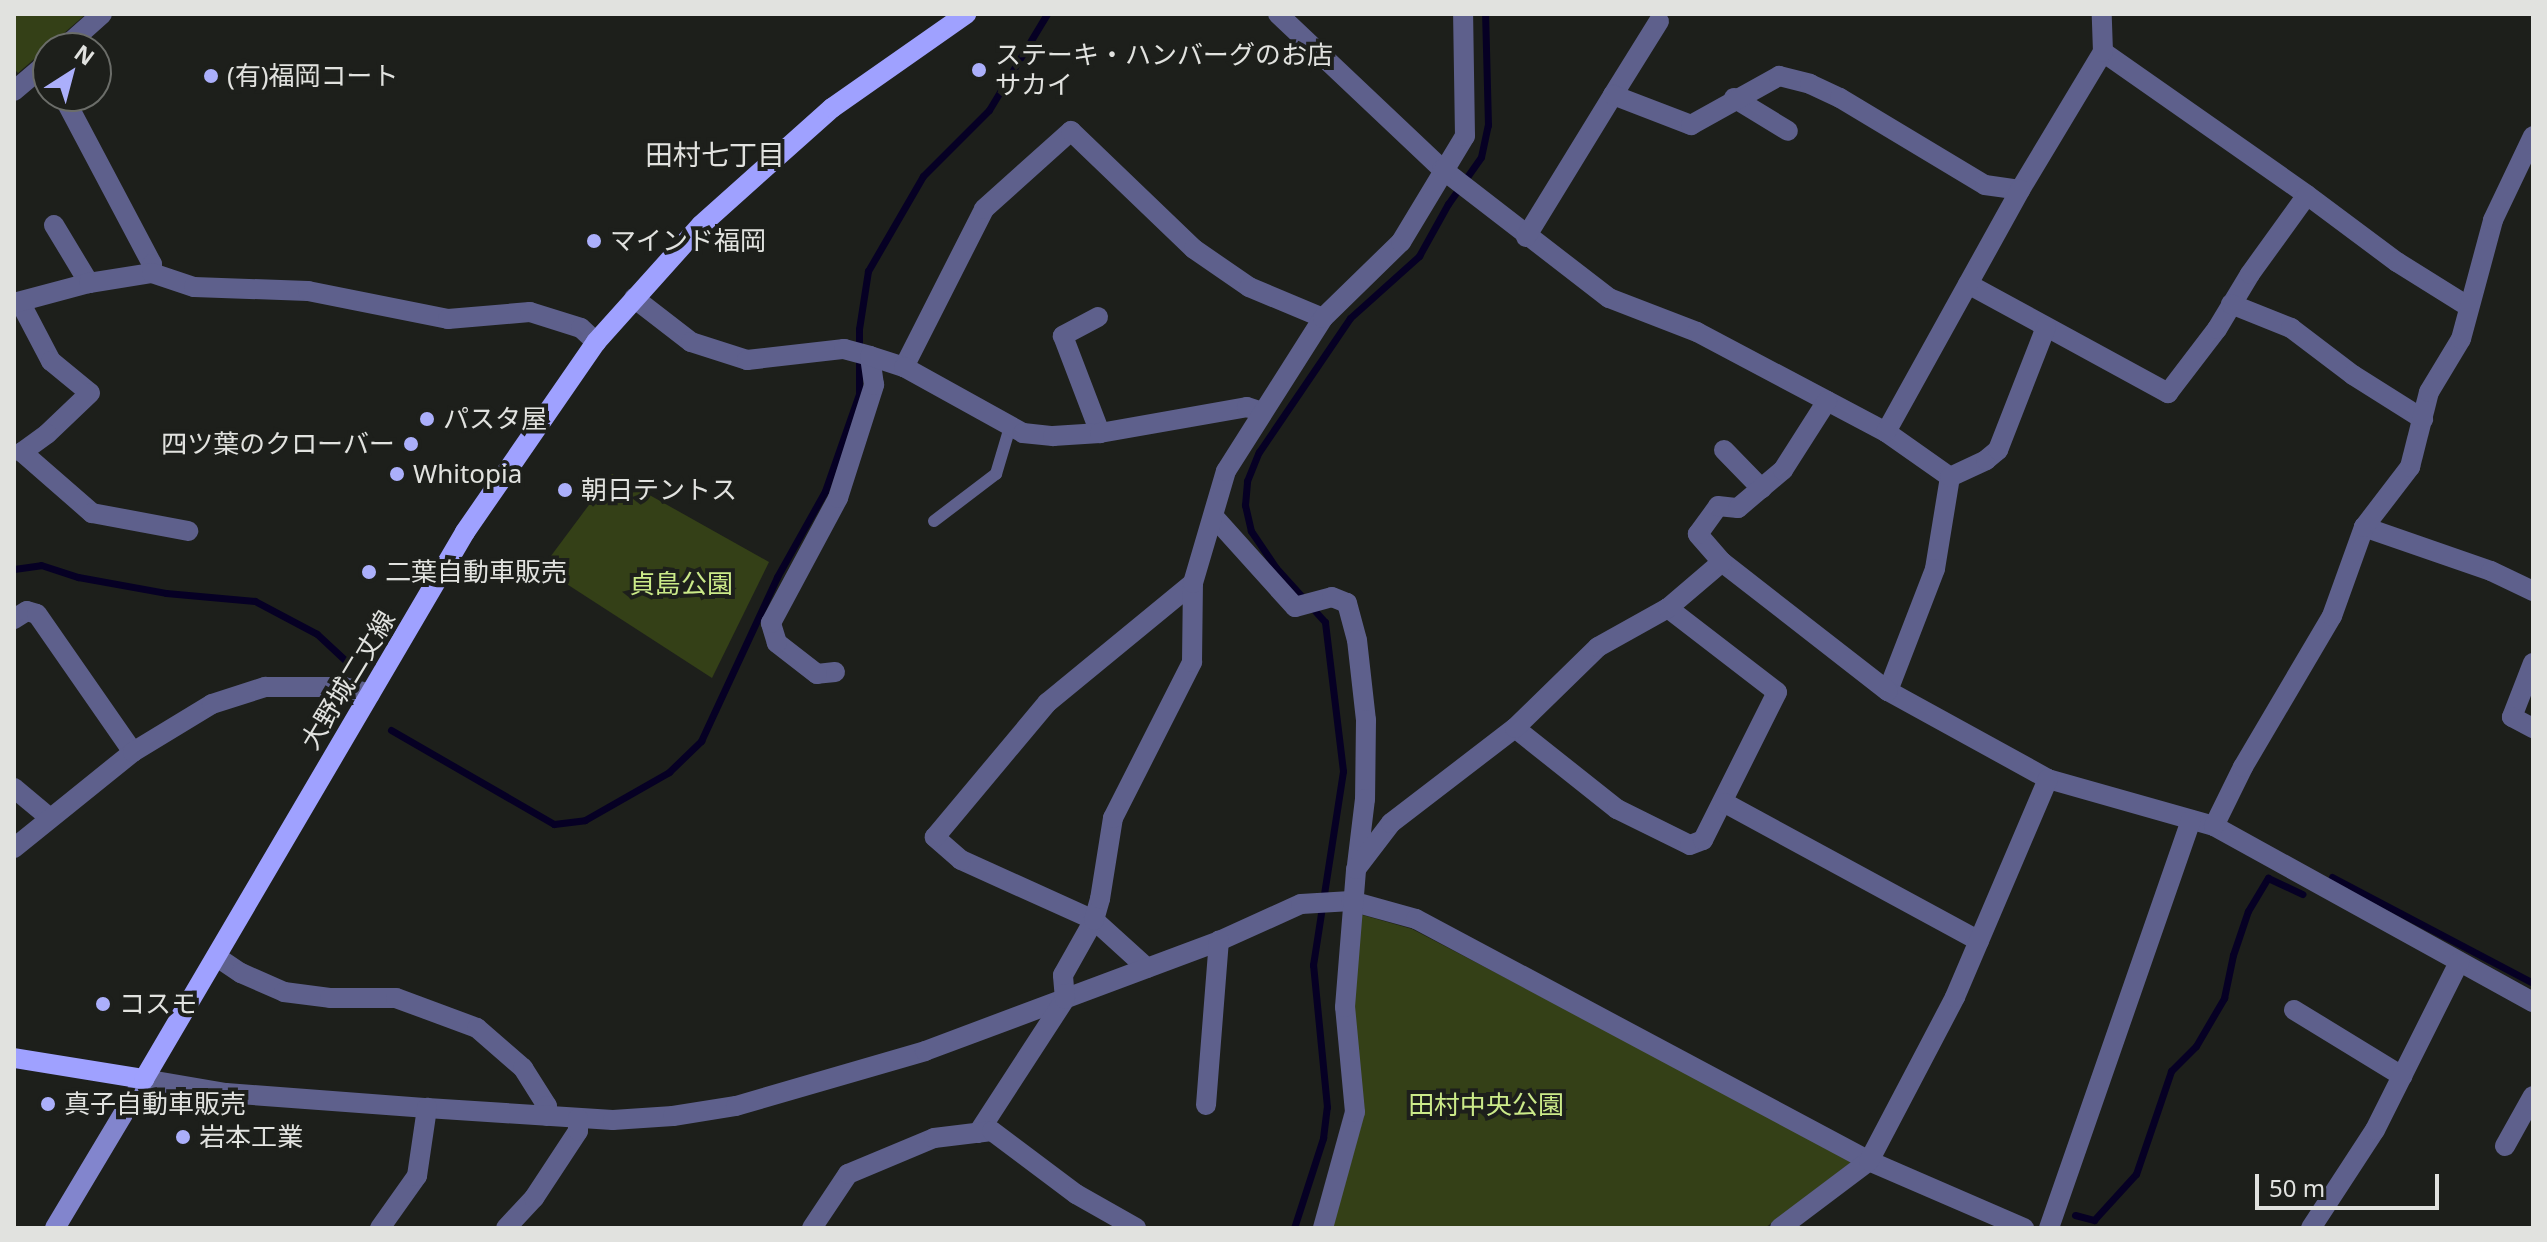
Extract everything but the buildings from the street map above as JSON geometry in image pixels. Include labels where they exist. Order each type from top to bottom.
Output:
[{"type":"main road","name":"大野城二丈線","points":[[144,1079],[465,532],[596,342],[701,225],[832,108],[966,14]]},
{"type":"main road","points":[[14,1058],[144,1079],[55,1228]]},
{"type":"street","points":[[82,32],[102,14]]},
{"type":"street","points":[[1278,14],[1445,172],[1609,298],[1697,332],[1886,432],[1950,477]]},
{"type":"street","points":[[978,1133],[1065,999],[1063,975],[1094,920],[1113,818],[1192,662],[1193,583],[1226,471],[1323,318],[1401,242],[1465,136],[1463,14]]},
{"type":"street","points":[[1886,432],[2020,190],[2103,52],[2105,16]]},
{"type":"street","points":[[1526,237],[1659,21]]},
{"type":"street","points":[[2103,52],[2397,262],[2469,307]]},
{"type":"street","points":[[1613,95],[1691,125],[1734,98],[1779,76],[1810,84],[1840,98],[1985,185],[2020,190]]},
{"type":"street","points":[[14,91],[32,77]]},
{"type":"street","points":[[1734,98],[1788,131]]},
{"type":"street","points":[[71,112],[152,264],[152,273]]},
{"type":"street","points":[[904,367],[984,209],[1071,131],[1194,249],[1249,287],[1323,318]]},
{"type":"street","points":[[2214,826],[2243,767],[2332,616],[2364,527],[2410,467],[2429,392],[2461,339],[2493,220],[2533,136]]},
{"type":"street","points":[[1968,284],[2168,393],[2217,329],[2307,195]]},
{"type":"street","points":[[54,225],[89,283]]},
{"type":"street","points":[[188,531],[92,513],[18,456],[47,434],[90,393],[51,361],[17,302],[89,283],[152,273],[194,287],[308,291],[448,319],[530,312],[581,328],[596,342]]},
{"type":"street","points":[[634,298],[691,342],[747,360],[844,349],[904,367],[1023,433],[1053,436],[1100,433],[1247,407],[1262,412]]},
{"type":"street","points":[[2231,304],[2291,328],[2353,375],[2423,419]]},
{"type":"street","points":[[1098,317],[1063,336],[1100,433]]},
{"type":"street","points":[[1950,477],[1986,460],[1998,450],[2046,327]]},
{"type":"street","points":[[835,672],[817,674],[777,643],[771,623],[838,498],[874,385],[870,356]]},
{"type":"street","points":[[1827,401],[1783,470],[1738,508],[1718,506],[1698,534],[1722,562],[1888,691],[2048,779],[2214,826],[2533,1002]]},
{"type":"street","points":[[1724,450],[1762,489]]},
{"type":"street","points":[[1888,691],[1935,569],[1950,477]]},
{"type":"street","points":[[1214,517],[1295,607],[1332,597],[1347,603],[1357,640],[1366,720],[1365,799],[1351,901],[1345,1007],[1355,1112],[1323,1228]]},
{"type":"street","points":[[2364,527],[2491,571],[2533,591]]},
{"type":"street","points":[[1356,869],[1391,823],[1515,728],[1598,647],[1668,608],[1722,562]]},
{"type":"street","points":[[1147,968],[1094,920],[961,860],[935,837],[1047,703],[1193,583]]},
{"type":"street","points":[[1515,728],[1617,809],[1690,845],[1703,840],[1725,803],[1777,692],[1668,608]]},
{"type":"street","points":[[14,619],[27,611],[37,614],[133,752]]},
{"type":"street","points":[[2533,663],[2512,717],[2533,728]]},
{"type":"street","points":[[14,848],[133,752],[212,704],[265,687],[344,687],[370,694]]},
{"type":"street","points":[[1780,1228],[1869,1161],[1955,997],[2048,779]]},
{"type":"street","points":[[14,788],[50,818]]},
{"type":"street","points":[[1725,803],[1979,941]]},
{"type":"street","points":[[2049,1228],[2191,820]]},
{"type":"street","points":[[144,1079],[226,1093],[427,1108],[578,1118],[673,1116],[736,1106],[925,1051],[1309,904],[1351,901],[1416,919],[1869,1161],[2024,1228]]},
{"type":"street","points":[[1206,1105],[1219,941]]},
{"type":"street","points":[[217,957],[241,973],[284,992],[330,998],[396,998],[477,1028],[523,1068],[547,1106],[547,1116]]},
{"type":"street","points":[[2311,1228],[2375,1130],[2459,962]]},
{"type":"street","points":[[2294,1010],[2402,1076]]},
{"type":"street","points":[[2505,1146],[2533,1096]]},
{"type":"street","points":[[380,1228],[417,1176],[427,1108]]},
{"type":"street","points":[[506,1228],[534,1198],[578,1131],[578,1118]]},
{"type":"street","points":[[812,1228],[848,1174],[934,1138],[992,1131],[1076,1194],[1136,1228]]},
{"type":"lane","points":[[934,521],[996,474],[1010,427]]},
{"type":"green space","points":[[14,14],[86,14],[65,32],[32,32],[32,61],[18,73],[14,69]]},
{"type":"green space","name":"貞島公園","points":[[612,474],[769,562],[712,678],[542,568]]},
{"type":"green space","name":"田村中央公園","points":[[1359,914],[1412,929],[1854,1160],[1765,1228],[1332,1228],[1364,1115],[1354,1008]]},
{"type":"waterway","points":[[391,730],[554,824],[585,820],[669,772],[701,741],[777,577],[825,491],[859,394],[859,329],[868,271],[923,176],[989,110],[1047,14]]},
{"type":"waterway","points":[[1294,1228],[1323,1138],[1327,1107],[1313,965],[1343,771],[1325,622],[1276,568],[1251,531],[1245,505],[1247,481],[1259,452],[1350,318],[1419,256],[1448,204],[1481,157],[1488,125],[1485,14]]},
{"type":"waterway","points":[[14,569],[41,565],[78,577],[166,593],[255,601],[317,634],[345,660]]},
{"type":"waterway","points":[[2332,877],[2533,983]]},
{"type":"waterway","points":[[2075,1215],[2094,1220],[2136,1174],[2171,1071],[2196,1046],[2224,998],[2233,955],[2248,911],[2268,878],[2303,894]]},
{"type":"place","name":"ステーキ・ハンバーグのお店 サカイ","points":[[979,70]]},
{"type":"place","name":"(有)福岡コート","points":[[211,76]]},
{"type":"place","name":"マインド福岡","points":[[594,241]]},
{"type":"place","name":"パスタ屋","points":[[427,419]]},
{"type":"place","name":"四ツ葉のクローバー","points":[[411,444]]},
{"type":"place","name":"Whitopia","points":[[397,474]]},
{"type":"place","name":"朝日テントス","points":[[565,490]]},
{"type":"place","name":"二葉自動車販売","points":[[369,572]]},
{"type":"place","name":"コスモ","points":[[103,1004]]},
{"type":"place","name":"真子自動車販売","points":[[48,1104]]},
{"type":"place","name":"岩本工業","points":[[183,1137]]},
{"type":"district","name":"田村七丁目","points":[[715,154]]}]
